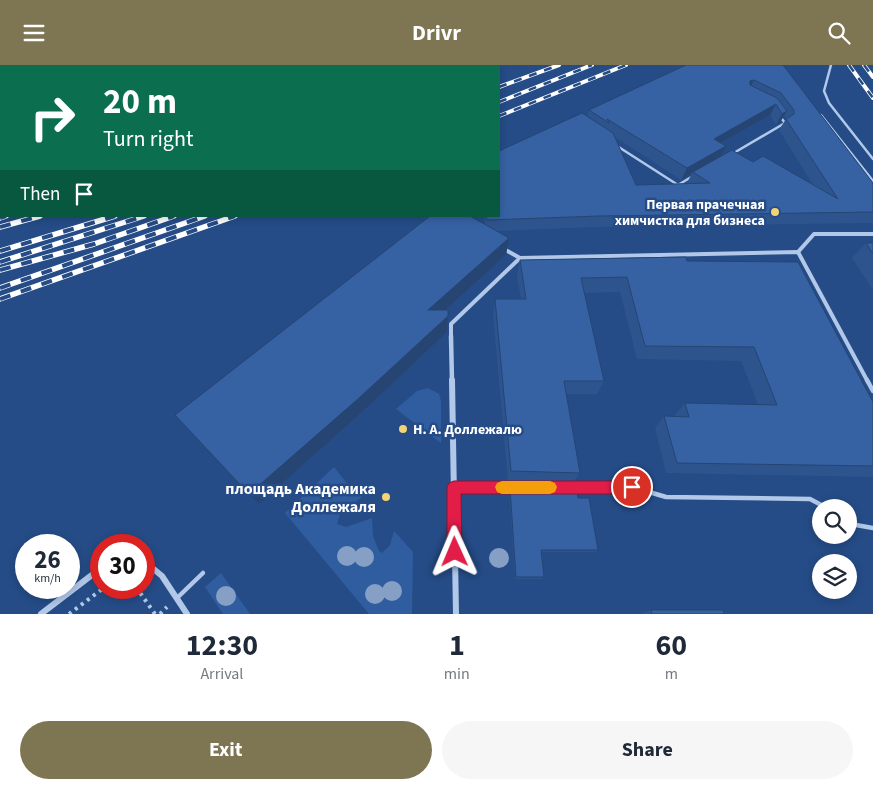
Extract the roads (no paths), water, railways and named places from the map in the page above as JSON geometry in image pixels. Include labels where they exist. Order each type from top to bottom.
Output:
[{"type":"street","points":[[451,337],[456,614]]},
{"type":"street","points":[[155,569],[187,614]]},
{"type":"street","points":[[41,614],[90,576]]},
{"type":"lane","points":[[831,65],[824,91],[830,103],[873,159]]},
{"type":"lane","points":[[727,157],[784,123],[773,107]]},
{"type":"lane","points":[[819,112],[873,181]]},
{"type":"lane","points":[[611,142],[678,185],[694,176]]},
{"type":"lane","points":[[495,243],[520,258],[798,252],[814,234],[873,233]]},
{"type":"lane","points":[[798,252],[873,391]]},
{"type":"lane","points":[[451,337],[450,324],[520,258]]},
{"type":"lane","points":[[454,487],[632,487],[666,497],[812,500]]},
{"type":"lane","points":[[857,525],[873,528]]},
{"type":"lane","points":[[177,598],[203,573]]},
{"type":"railway","points":[[500,87],[559,65]]},
{"type":"railway","points":[[500,102],[592,65]]},
{"type":"railway","points":[[500,116],[626,65]]},
{"type":"railway","points":[[849,65],[873,98]]},
{"type":"railway","points":[[864,65],[873,77]]},
{"type":"railway","points":[[0,227],[36,217]]},
{"type":"railway","points":[[0,251],[112,217]]},
{"type":"railway","points":[[0,262],[141,217]]},
{"type":"railway","points":[[0,270],[94,244],[171,217]]},
{"type":"railway","points":[[0,288],[202,217]]},
{"type":"railway","points":[[0,299],[232,217]]},
{"type":"place","name":"Первая прачечная химчистка для бизнеса","points":[[775,212]]},
{"type":"place","name":"Н. А. Доллежалю","points":[[403,429]]},
{"type":"place","name":"площадь Академика Доллежаля","points":[[386,497]]}]
